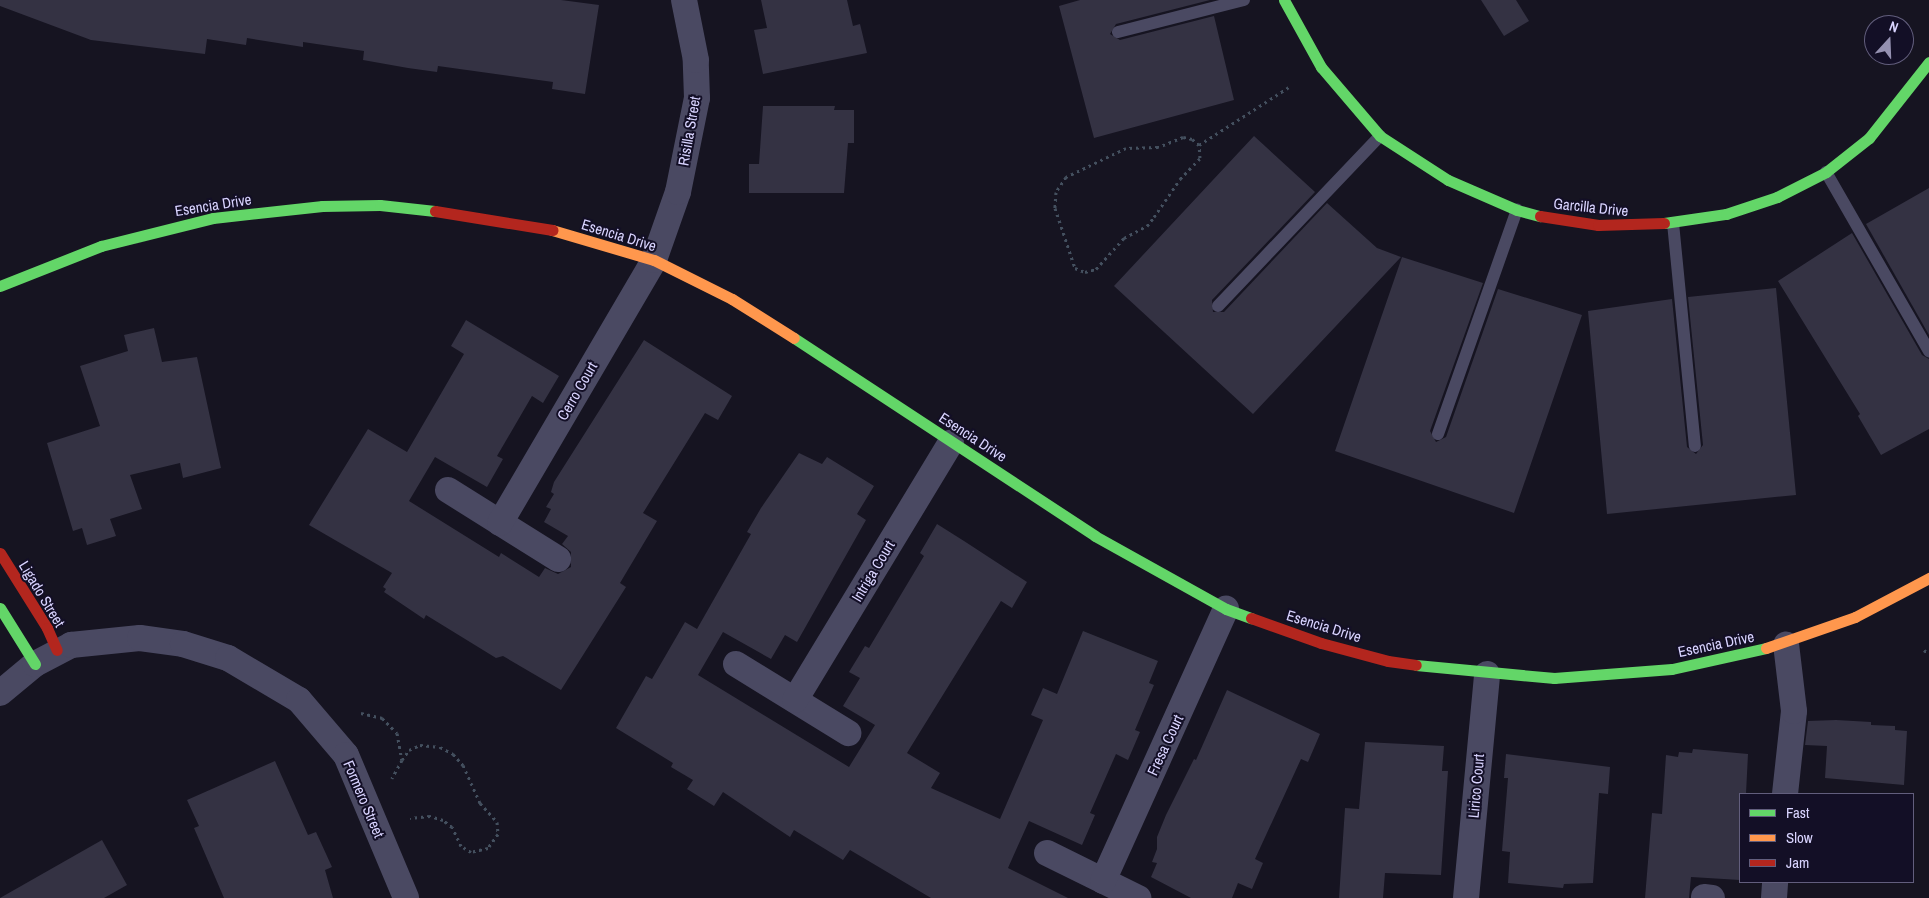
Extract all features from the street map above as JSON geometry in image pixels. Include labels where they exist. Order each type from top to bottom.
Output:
[{"type":"street","name":"Risilla Street","points":[[654,260],[678,192],[697,98],[696,60],[684,0]]},
{"type":"street","name":"Garcilla Drive","points":[[1284,0],[1321,67],[1380,136],[1448,180],[1517,210],[1561,221],[1598,225],[1673,223],[1726,214],[1777,197],[1826,172],[1869,138],[1929,62]]},
{"type":"street","name":"Esencia Drive","points":[[0,286],[101,246],[163,229],[213,218],[322,206],[380,205],[496,220],[551,230],[654,260],[732,299],[838,366],[1095,536],[1226,609],[1321,643],[1388,661],[1487,674],[1554,678],[1672,669],[1786,644],[1855,617],[1929,578]]},
{"type":"street","name":"Cerro Court","points":[[500,523],[654,260]]},
{"type":"street","name":"Intriga Court","points":[[795,700],[951,442]]},
{"type":"street","points":[[448,490],[558,559]]},
{"type":"street","name":"Ligado Street","points":[[0,554],[47,628],[46,657]]},
{"type":"street","points":[[0,608],[46,657],[0,694]]},
{"type":"street","name":"Fresa Court","points":[[1103,880],[1226,609]]},
{"type":"street","name":"Formero Street","points":[[46,657],[71,645],[140,638],[183,644],[228,658],[299,700],[346,755],[406,898]]},
{"type":"street","points":[[1785,793],[1794,711],[1786,644]]},
{"type":"street","points":[[736,664],[848,733]]},
{"type":"street","name":"Lirico Court","points":[[1466,898],[1487,674]]},
{"type":"street","points":[[1046,853],[1138,898]]},
{"type":"street","points":[[1774,898],[1775,883]]},
{"type":"lane","points":[[1118,32],[1244,0]]},
{"type":"lane","points":[[1218,306],[1380,136]]},
{"type":"lane","points":[[1826,172],[1929,351]]},
{"type":"lane","points":[[1438,434],[1517,210]]},
{"type":"lane","points":[[1673,223],[1695,446]]},
{"type":"path","points":[[1199,145],[1289,87]]},
{"type":"path","points":[[1183,137],[1192,139],[1199,145],[1200,158],[1180,179],[1147,226],[1124,238],[1091,272],[1075,268],[1057,219],[1054,200],[1066,177],[1126,148],[1158,147],[1183,137]]},
{"type":"path","points":[[1924,650],[1929,654]]},
{"type":"path","points":[[361,713],[382,718],[393,727],[400,740],[402,760]]},
{"type":"path","points":[[392,778],[409,750],[420,745],[440,747],[453,754],[463,765],[480,803],[497,822],[498,834],[488,848],[471,852],[461,846],[452,827],[443,820],[430,816],[410,818]]},
{"type":"building","points":[[0,0],[561,0],[599,5],[585,94],[552,89],[553,82],[438,66],[437,72],[363,60],[364,51],[303,42],[303,47],[247,38],[246,45],[207,39],[205,54],[91,40],[0,6]]},
{"type":"building","points":[[761,0],[847,0],[853,26],[860,24],[867,53],[763,74],[754,30],[767,28]]},
{"type":"building","points":[[1080,0],[1210,0],[1116,24],[1110,34],[1120,40],[1214,16],[1234,100],[1094,138],[1059,6]]},
{"type":"building","points":[[1481,0],[1516,0],[1529,21],[1504,36]]},
{"type":"building","points":[[763,106],[835,106],[834,110],[854,110],[854,143],[848,143],[844,193],[749,193],[749,164],[759,164]]},
{"type":"building","points":[[1254,136],[1315,192],[1212,300],[1213,312],[1224,312],[1327,203],[1377,248],[1401,257],[1253,414],[1114,286]]},
{"type":"building","points":[[1929,188],[1929,335],[1866,224]]},
{"type":"building","points":[[1852,233],[1922,355],[1929,359],[1929,429],[1881,455],[1858,416],[1860,414],[1778,281]]},
{"type":"building","points":[[1402,257],[1483,283],[1430,431],[1436,442],[1446,437],[1498,289],[1582,315],[1514,513],[1335,451]]},
{"type":"building","points":[[1776,288],[1796,495],[1607,514],[1588,311],[1672,299],[1687,447],[1696,454],[1703,445],[1688,297]]},
{"type":"building","points":[[466,320],[559,376],[543,403],[532,396],[497,456],[503,459],[487,487],[435,457],[409,501],[499,557],[501,553],[539,577],[545,568],[558,574],[571,567],[571,552],[562,544],[568,536],[544,522],[551,509],[546,507],[554,494],[551,492],[554,482],[644,340],[732,396],[718,420],[705,413],[643,513],[657,521],[620,583],[626,587],[561,690],[503,656],[496,658],[426,615],[424,619],[384,592],[386,589],[383,587],[392,573],[309,525],[368,429],[407,452],[464,354],[451,346]]},
{"type":"building","points":[[154,328],[162,362],[197,357],[221,468],[183,478],[180,463],[130,475],[142,509],[110,519],[116,536],[87,545],[82,528],[73,531],[47,443],[100,426],[80,366],[128,351],[124,335]]},
{"type":"building","points":[[799,453],[822,464],[827,457],[874,486],[857,514],[866,520],[797,642],[785,635],[771,659],[723,632],[698,675],[849,767],[875,725],[843,706],[860,678],[849,672],[865,646],[869,648],[924,556],[920,553],[937,524],[1027,582],[1012,608],[1001,601],[907,753],[940,773],[931,788],[1000,819],[1043,720],[1031,715],[1043,688],[1057,694],[1083,631],[1158,661],[1149,683],[1154,685],[1135,730],[1140,732],[1128,760],[1116,754],[1090,813],[1095,815],[1082,845],[1029,821],[1008,868],[1068,898],[931,898],[850,850],[843,860],[794,830],[790,837],[723,792],[714,806],[687,789],[693,780],[671,767],[673,763],[616,728],[646,676],[652,679],[685,622],[697,629],[751,534],[747,532],[761,508]]},
{"type":"building","points":[[1227,690],[1320,734],[1308,762],[1301,759],[1255,859],[1263,863],[1252,889],[1238,883],[1232,898],[1191,898],[1151,877],[1157,863],[1152,862],[1157,849],[1157,837],[1166,815],[1194,759],[1196,760]]},
{"type":"building","points":[[1808,721],[1871,722],[1871,725],[1895,726],[1895,730],[1907,731],[1904,785],[1825,778],[1827,746],[1805,745]]},
{"type":"building","points":[[1365,742],[1444,746],[1442,771],[1448,771],[1441,875],[1385,873],[1383,898],[1339,898],[1345,808],[1359,809]]},
{"type":"building","points":[[1693,749],[1748,754],[1746,793],[1739,793],[1739,880],[1691,877],[1689,898],[1645,898],[1652,813],[1662,814],[1666,755],[1678,757],[1679,752],[1692,753]]},
{"type":"building","points":[[1506,754],[1610,767],[1608,794],[1599,793],[1593,883],[1564,884],[1563,888],[1508,883],[1510,852],[1502,851],[1508,778],[1504,778]]},
{"type":"building","points":[[275,761],[308,835],[316,832],[332,867],[325,870],[333,898],[224,898],[194,828],[199,826],[187,800]]},
{"type":"building","points":[[102,840],[127,885],[104,898],[0,898]]},
{"type":"traffic: fast","points":[[1284,0],[1321,67],[1380,136],[1448,180],[1517,210],[1540,216]]},
{"type":"traffic: fast","points":[[1664,223],[1726,214],[1777,197],[1826,172],[1869,138],[1929,62]]},
{"type":"traffic: fast","points":[[0,286],[101,246],[213,218],[322,206],[380,205],[435,211]]},
{"type":"traffic: fast","points":[[794,338],[1095,536],[1226,609],[1251,618]]},
{"type":"traffic: fast","points":[[0,608],[35,664]]},
{"type":"traffic: fast","points":[[1416,665],[1554,678],[1672,669],[1766,648]]},
{"type":"traffic: slow","points":[[552,230],[654,260],[732,299],[794,338]]},
{"type":"traffic: slow","points":[[1766,648],[1855,617],[1929,578]]},
{"type":"traffic: jam","points":[[435,211],[552,230]]},
{"type":"traffic: jam","points":[[1540,216],[1598,225],[1664,223]]},
{"type":"traffic: jam","points":[[0,553],[47,628],[57,650]]},
{"type":"traffic: jam","points":[[1251,618],[1321,643],[1388,661],[1416,665]]}]
